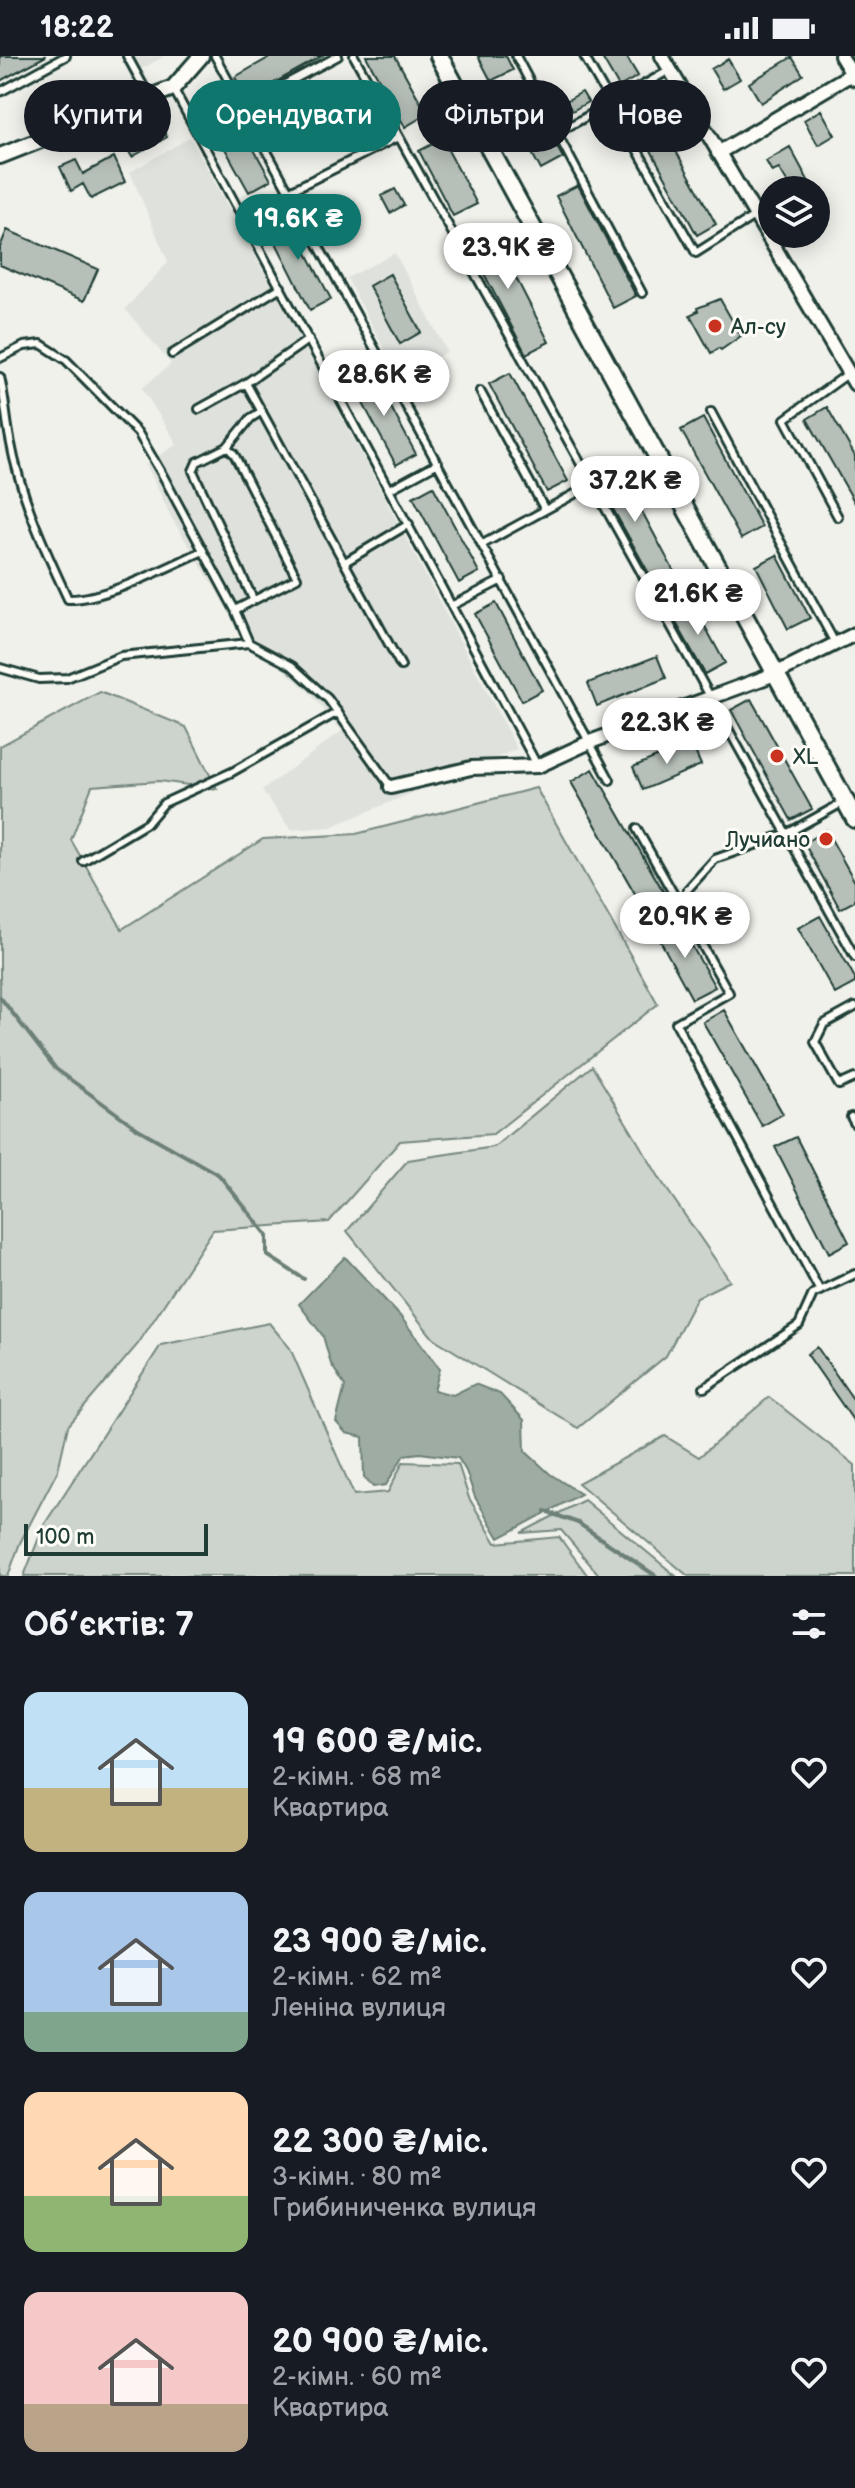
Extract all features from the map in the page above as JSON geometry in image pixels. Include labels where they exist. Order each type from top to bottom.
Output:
[{"type":"main road","points":[[439,56],[851,809]]},
{"type":"street","points":[[173,88],[201,56]]},
{"type":"street","points":[[662,56],[852,378]]},
{"type":"street","points":[[718,153],[854,75],[841,56]]},
{"type":"street","points":[[0,156],[24,147]]},
{"type":"street","points":[[391,787],[471,768],[538,766],[590,742],[775,674],[855,634]]},
{"type":"lane","points":[[0,92],[66,56]]},
{"type":"lane","points":[[127,56],[140,80]]},
{"type":"lane","points":[[215,56],[229,80]]},
{"type":"lane","points":[[293,80],[338,56]]},
{"type":"lane","points":[[354,56],[367,80]]},
{"type":"lane","points":[[516,56],[529,80]]},
{"type":"lane","points":[[584,56],[598,80]]},
{"type":"lane","points":[[652,80],[670,70]]},
{"type":"lane","points":[[173,88],[538,766]]},
{"type":"lane","points":[[401,142],[855,957]]},
{"type":"lane","points":[[269,152],[610,780]]},
{"type":"lane","points":[[242,215],[368,152]]},
{"type":"lane","points":[[567,152],[642,293]]},
{"type":"lane","points":[[639,152],[696,253],[754,216]]},
{"type":"lane","points":[[172,354],[281,287]]},
{"type":"lane","points":[[199,409],[246,383],[309,339]]},
{"type":"lane","points":[[0,358],[24,346],[41,344],[66,360],[138,433],[235,610],[249,643]]},
{"type":"lane","points":[[0,377],[10,441],[22,484],[42,545],[68,599],[81,599],[132,581],[203,551]]},
{"type":"lane","points":[[838,517],[785,419],[852,378]]},
{"type":"lane","points":[[246,383],[401,666]]},
{"type":"lane","points":[[480,391],[545,510]]},
{"type":"lane","points":[[253,599],[193,471],[197,462],[227,447],[251,418],[262,411]]},
{"type":"lane","points":[[711,412],[836,645]]},
{"type":"lane","points":[[227,447],[234,454],[297,578],[235,610]]},
{"type":"lane","points":[[390,489],[438,463]]},
{"type":"lane","points":[[483,544],[591,485]]},
{"type":"lane","points":[[345,562],[409,524]]},
{"type":"lane","points":[[453,605],[502,580]]},
{"type":"lane","points":[[0,668],[39,679],[67,678],[121,656],[249,643],[292,666],[328,699],[391,787]]},
{"type":"lane","points":[[83,861],[147,823],[164,803],[232,772],[338,712]]},
{"type":"lane","points":[[686,916],[687,890],[715,859],[851,809]]},
{"type":"lane","points":[[637,829],[729,993],[676,1023],[820,1291]]},
{"type":"lane","points":[[855,1007],[824,1024],[815,1042],[839,1085],[855,1078]]},
{"type":"lane","points":[[704,1388],[799,1325],[813,1294],[855,1274]]},
{"type":"shaded area","points":[[130,56],[165,56],[138,71]]},
{"type":"shaded area","points":[[187,139],[187,152],[198,152],[308,352],[517,749],[331,827],[291,830],[262,790],[342,731],[309,692],[274,661],[252,649],[171,517],[146,464],[177,444],[142,388],[171,364],[125,309],[168,262],[130,172],[164,152],[171,152],[171,148]]},
{"type":"shaded area","points":[[395,253],[447,352],[399,377],[347,278]]},
{"type":"shaded area","points":[[100,692],[186,727],[217,789],[159,781],[92,786],[71,840],[122,929],[263,839],[356,834],[536,788],[658,1004],[493,1134],[400,1141],[329,1222],[213,1230],[138,1344],[68,1426],[58,1470],[20,1543],[8,1576],[0,1576],[0,746]]},
{"type":"shaded area","points":[[592,1066],[662,1182],[730,1281],[697,1297],[666,1356],[578,1428],[433,1338],[347,1231],[408,1160],[494,1147]]},
{"type":"shaded area","points":[[345,1257],[400,1316],[440,1369],[434,1390],[453,1395],[475,1384],[500,1394],[524,1420],[525,1451],[550,1474],[581,1494],[499,1538],[475,1497],[458,1458],[420,1453],[404,1455],[386,1485],[373,1487],[364,1477],[363,1437],[346,1433],[336,1422],[345,1386],[331,1364],[323,1336],[299,1304]]},
{"type":"shaded area","points":[[269,1323],[290,1348],[354,1495],[388,1492],[403,1462],[458,1464],[469,1498],[496,1543],[559,1537],[588,1576],[24,1576],[44,1525],[161,1345]]},
{"type":"shaded area","points":[[769,1397],[855,1465],[855,1576],[688,1576],[578,1483],[665,1436],[699,1457]]},
{"type":"shaded area","points":[[584,1500],[676,1576],[600,1576],[561,1530],[521,1533]]},
{"type":"building","points":[[0,56],[46,56],[0,81]]},
{"type":"building","points":[[272,56],[322,56],[279,80],[237,80],[235,77]]},
{"type":"building","points":[[366,56],[395,56],[417,96],[417,120],[405,127],[401,120],[401,80],[379,80]]},
{"type":"building","points":[[478,56],[506,56],[513,70],[490,80]]},
{"type":"building","points":[[601,56],[626,56],[638,76],[631,80],[615,80]]},
{"type":"building","points":[[792,57],[803,75],[761,103],[749,83]]},
{"type":"building","points":[[728,59],[740,79],[723,89],[711,69]]},
{"type":"building","points":[[582,92],[588,102],[573,110],[573,97]]},
{"type":"building","points":[[821,110],[835,135],[818,145],[804,120]]},
{"type":"building","points":[[790,147],[806,176],[783,176],[779,169],[772,172],[766,161]]},
{"type":"building","points":[[227,152],[255,152],[271,180],[249,192]]},
{"type":"building","points":[[420,152],[449,152],[477,204],[453,216]]},
{"type":"building","points":[[531,152],[560,152],[563,158],[541,170]]},
{"type":"building","points":[[652,152],[677,152],[716,224],[697,235]]},
{"type":"building","points":[[114,157],[125,182],[91,199],[83,184],[71,191],[60,167],[76,160],[83,174]]},
{"type":"building","points":[[578,185],[636,296],[613,308],[556,196]]},
{"type":"building","points":[[395,189],[404,205],[390,213],[381,196]]},
{"type":"building","points":[[286,213],[331,299],[310,310],[266,223]]},
{"type":"building","points":[[491,229],[549,342],[526,354],[467,241]]},
{"type":"building","points":[[7,230],[98,269],[84,301],[0,265],[0,247]]},
{"type":"building","points":[[390,274],[421,332],[400,344],[369,286]]},
{"type":"building","name":"Ал-су","points":[[720,299],[741,336],[711,353],[690,315],[698,311],[697,308]]},
{"type":"building","points":[[371,370],[416,454],[396,465],[351,381]]},
{"type":"building","points":[[510,373],[568,481],[547,492],[489,384]]},
{"type":"building","points":[[827,407],[855,456],[855,503],[807,419]]},
{"type":"building","points":[[703,418],[762,527],[741,539],[681,430]]},
{"type":"building","points":[[616,463],[676,575],[656,586],[594,475]]},
{"type":"building","points":[[433,486],[479,572],[459,583],[413,497]]},
{"type":"building","points":[[777,555],[810,618],[788,629],[756,566]]},
{"type":"building","points":[[691,601],[725,663],[705,674],[670,612]]},
{"type":"building","points":[[496,603],[542,690],[522,701],[475,614]]},
{"type":"building","points":[[657,656],[666,678],[597,706],[588,683]]},
{"type":"building","points":[[751,699],[812,809],[791,820],[731,710]]},
{"type":"building","points":[[691,742],[701,765],[643,790],[633,767]]},
{"type":"building","points":[[593,769],[667,898],[645,911],[571,782]]},
{"type":"building","points":[[826,830],[855,882],[855,901],[840,909],[804,843]]},
{"type":"building","points":[[820,916],[855,978],[855,983],[835,994],[798,928]]},
{"type":"building","points":[[678,921],[715,987],[692,999],[656,933]]},
{"type":"building","points":[[724,1010],[783,1114],[762,1126],[703,1022]]},
{"type":"building","points":[[796,1137],[849,1242],[829,1253],[775,1147]]},
{"type":"building","points":[[817,1347],[855,1402],[855,1423],[807,1354]]},
{"type":"waterway","points":[[0,997],[56,1069],[138,1129],[219,1175],[267,1235],[267,1255],[304,1279]]},
{"type":"waterway","points":[[545,1511],[578,1523],[656,1576]]},
{"type":"place","name":"Ал-су","points":[[715,326]]},
{"type":"place","name":"XL","points":[[777,756]]},
{"type":"place","name":"Лучиано","points":[[826,839]]}]
